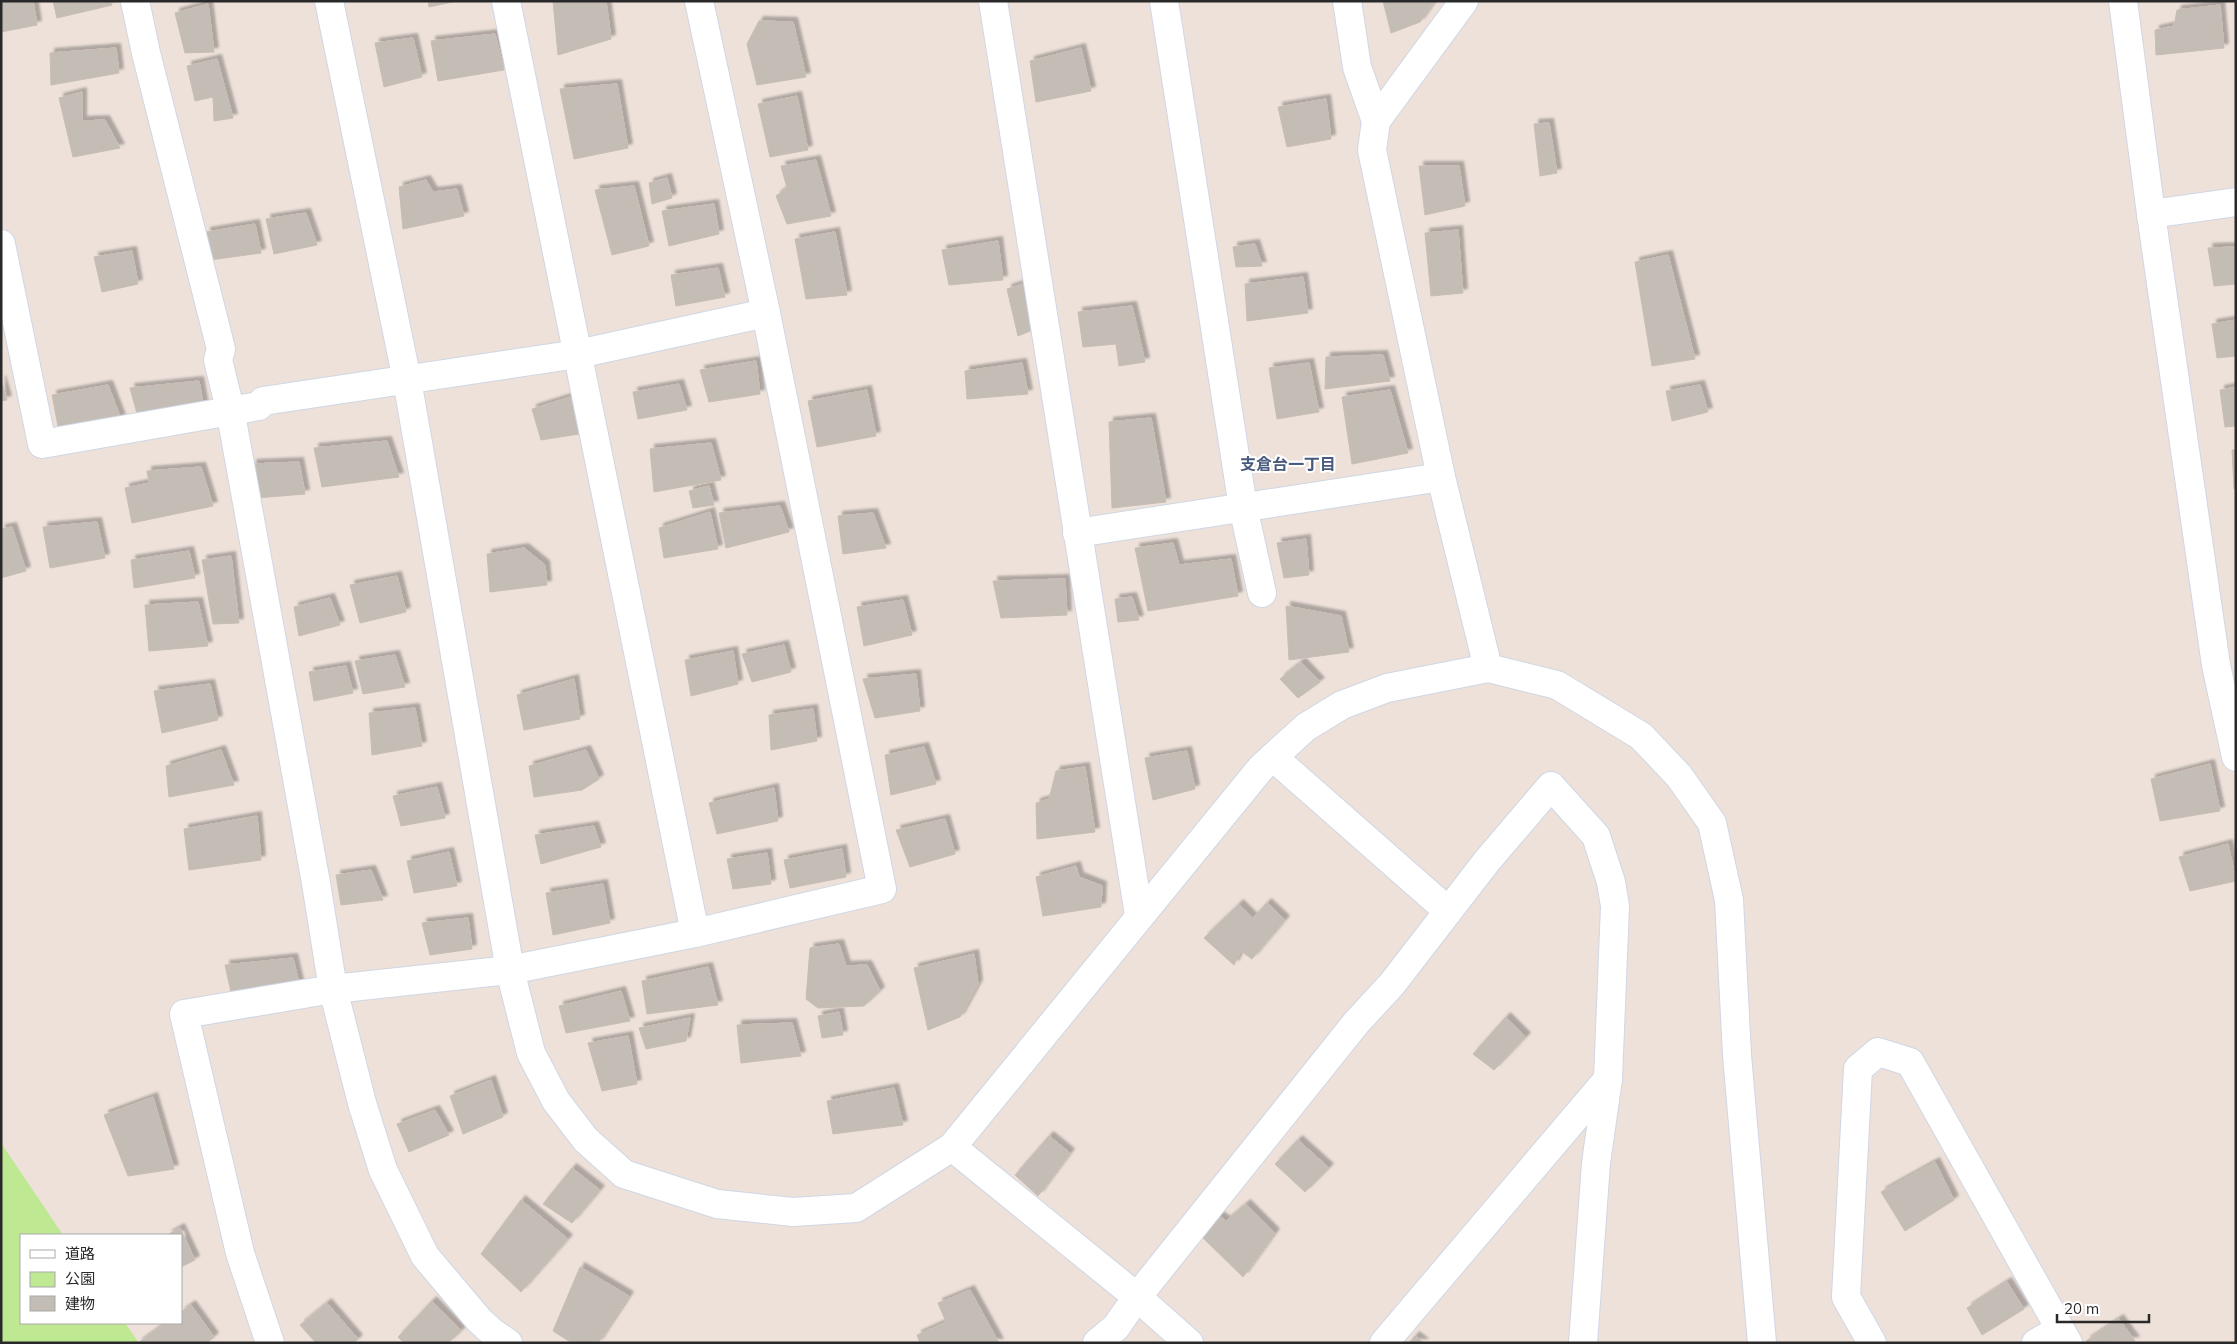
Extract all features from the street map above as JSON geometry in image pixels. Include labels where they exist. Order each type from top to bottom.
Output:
[{"type":"street","points":[[135,1],[221,349],[218,360],[230,409],[316,883],[333,989],[362,1103],[383,1170],[425,1256],[494,1339]]},
{"type":"street","points":[[329,1],[407,380],[510,970],[531,1053],[556,1101],[586,1140],[624,1174],[717,1204],[793,1212],[856,1208],[952,1147],[1139,915],[1261,768],[1306,727],[1342,705],[1387,688],[1488,668],[1557,685],[1641,736],[1679,776],[1712,823],[1729,900],[1737,1055],[1762,1343]]},
{"type":"street","points":[[506,1],[695,933]]},
{"type":"street","points":[[270,1343],[240,1252],[184,1014],[333,989],[510,970],[695,933],[882,889],[766,314],[699,1]]},
{"type":"street","points":[[993,1],[1139,915]]},
{"type":"street","points":[[1164,1],[1242,507],[1262,593]]},
{"type":"street","points":[[1347,1],[1357,66],[1376,121],[1372,150],[1441,477],[1488,668]]},
{"type":"street","points":[[1376,121],[1464,1]]},
{"type":"street","points":[[2123,1],[2151,214],[2216,665],[2236,757]]},
{"type":"street","points":[[2151,214],[2236,202]]},
{"type":"street","points":[[1,244],[5,284],[42,444],[230,409],[259,406],[263,401],[578,354],[766,314]]},
{"type":"street","points":[[1077,533],[1441,477]]},
{"type":"street","points":[[1273,758],[1448,911]]},
{"type":"street","points":[[1098,1343],[1116,1328],[1137,1297],[1356,1023],[1392,984],[1486,861],[1551,786],[1596,836],[1611,882],[1615,906],[1608,1079],[1596,1163],[1583,1343]]},
{"type":"street","points":[[1872,1343],[1846,1297],[1858,1069],[1878,1052],[1910,1062],[2064,1336],[2036,1343]]},
{"type":"street","points":[[1384,1343],[1608,1079]]},
{"type":"street","points":[[952,1147],[1137,1297],[1189,1343]]},
{"type":"green space","points":[[1,1143],[62,1234],[20,1234],[20,1324],[126,1324],[139,1343],[1,1343]]},
{"type":"building","points":[[1,1],[33,1],[37,25],[1,32]]},
{"type":"building","points":[[53,1],[110,1],[112,5],[57,18]]},
{"type":"building","points":[[428,1],[457,1],[429,7]]},
{"type":"building","points":[[553,1],[606,1],[611,39],[558,55]]},
{"type":"building","points":[[1383,1],[1433,1],[1433,3],[1420,22],[1391,33]]},
{"type":"building","points":[[208,4],[214,52],[185,53],[175,13]]},
{"type":"building","points":[[2220,5],[2224,48],[2156,55],[2155,30],[2174,26],[2177,10]]},
{"type":"building","points":[[759,21],[793,22],[806,77],[757,85],[747,44]]},
{"type":"building","points":[[495,34],[504,70],[438,81],[431,41]]},
{"type":"building","points":[[413,38],[422,77],[384,87],[375,43]]},
{"type":"building","points":[[116,48],[119,73],[51,85],[50,53]]},
{"type":"building","points":[[1081,48],[1091,91],[1036,102],[1030,61]]},
{"type":"building","points":[[217,59],[233,118],[214,121],[213,97],[195,101],[187,66]]},
{"type":"building","points":[[617,84],[628,148],[574,159],[560,89]]},
{"type":"building","points":[[82,92],[82,121],[105,120],[120,148],[73,157],[59,98]]},
{"type":"building","points":[[797,96],[808,150],[770,157],[758,104]]},
{"type":"building","points":[[1326,99],[1331,139],[1287,147],[1278,107]]},
{"type":"building","points":[[1549,123],[1557,173],[1540,176],[1534,124]]},
{"type":"building","points":[[816,160],[831,216],[787,224],[776,196],[787,188],[781,166]]},
{"type":"building","points":[[1419,166],[1459,166],[1465,206],[1425,215]]},
{"type":"building","points":[[667,178],[672,198],[652,204],[649,183]]},
{"type":"building","points":[[426,180],[433,192],[457,189],[464,216],[403,229],[399,187]]},
{"type":"building","points":[[634,186],[649,246],[612,255],[595,190]]},
{"type":"building","points":[[714,204],[719,234],[669,246],[662,211]]},
{"type":"building","points":[[306,213],[317,245],[274,254],[266,219]]},
{"type":"building","points":[[255,224],[261,253],[210,260],[206,232]]},
{"type":"building","points":[[1458,230],[1463,293],[1431,296],[1425,233]]},
{"type":"building","points":[[835,232],[847,295],[806,299],[795,239]]},
{"type":"building","points":[[998,241],[1003,280],[949,285],[942,250]]},
{"type":"building","points":[[1255,244],[1262,266],[1236,267],[1233,247]]},
{"type":"building","points":[[2236,247],[2236,284],[2214,286],[2208,248]]},
{"type":"building","points":[[132,251],[138,284],[102,292],[94,257]]},
{"type":"building","points":[[1668,255],[1695,359],[1652,366],[1635,262]]},
{"type":"building","points":[[718,268],[725,297],[676,306],[671,275]]},
{"type":"building","points":[[1303,277],[1308,313],[1247,321],[1245,284]]},
{"type":"building","points":[[1029,282],[1037,328],[1018,336],[1007,289]]},
{"type":"building","points":[[1132,306],[1145,362],[1119,366],[1116,344],[1083,347],[1078,312]]},
{"type":"building","points":[[2236,320],[2236,356],[2217,358],[2212,324]]},
{"type":"building","points":[[1383,355],[1390,381],[1325,389],[1326,357]]},
{"type":"building","points":[[756,361],[760,394],[709,402],[700,370]]},
{"type":"building","points":[[1022,363],[1028,394],[967,399],[965,371]]},
{"type":"building","points":[[1309,363],[1319,412],[1277,419],[1269,368]]},
{"type":"building","points":[[1,380],[7,400],[1,401]]},
{"type":"building","points":[[199,381],[204,408],[139,421],[130,388]]},
{"type":"building","points":[[679,384],[687,410],[638,419],[633,392]]},
{"type":"building","points":[[108,385],[121,419],[59,431],[52,395]]},
{"type":"building","points":[[1700,385],[1708,412],[1672,421],[1666,391]]},
{"type":"building","points":[[2236,387],[2236,426],[2225,427],[2220,390]]},
{"type":"building","points":[[867,390],[876,436],[817,447],[808,401]]},
{"type":"building","points":[[1390,390],[1408,453],[1352,464],[1342,397]]},
{"type":"building","points":[[570,397],[579,434],[541,440],[532,409]]},
{"type":"building","points":[[1151,418],[1166,502],[1112,508],[1109,422]]},
{"type":"building","points":[[387,441],[399,477],[322,487],[314,448]]},
{"type":"building","points":[[711,443],[721,480],[654,492],[650,449]]},
{"type":"building","points":[[2232,450],[2236,450],[2236,488],[2234,489]]},
{"type":"building","points":[[299,462],[305,494],[257,498],[252,464]]},
{"type":"building","points":[[201,467],[213,506],[132,523],[125,488],[149,483],[147,471]]},
{"type":"building","points":[[709,486],[714,505],[693,508],[689,491]]},
{"type":"building","points":[[780,506],[789,532],[726,548],[719,513]]},
{"type":"building","points":[[710,512],[718,549],[664,558],[659,528]]},
{"type":"building","points":[[873,513],[886,548],[843,554],[838,516]]},
{"type":"building","points":[[97,522],[105,558],[50,568],[43,527]]},
{"type":"building","points":[[12,527],[26,571],[1,578],[1,529]]},
{"type":"building","points":[[1306,539],[1309,575],[1284,578],[1277,543]]},
{"type":"building","points":[[1173,543],[1179,565],[1231,559],[1238,596],[1148,611],[1135,548]]},
{"type":"building","points":[[524,548],[545,565],[547,585],[490,592],[487,554]]},
{"type":"building","points":[[189,551],[195,578],[134,588],[131,560]]},
{"type":"building","points":[[231,556],[239,623],[213,624],[202,560]]},
{"type":"building","points":[[397,576],[406,612],[360,623],[350,585]]},
{"type":"building","points":[[1065,579],[1067,615],[1001,618],[993,581]]},
{"type":"building","points":[[1132,597],[1139,620],[1118,622],[1115,599]]},
{"type":"building","points":[[330,598],[340,625],[299,636],[294,607]]},
{"type":"building","points":[[903,600],[912,635],[864,646],[857,607]]},
{"type":"building","points":[[198,602],[208,646],[149,651],[145,605]]},
{"type":"building","points":[[1286,606],[1341,616],[1349,652],[1289,660]]},
{"type":"building","points":[[784,645],[791,672],[752,682],[742,654]]},
{"type":"building","points":[[733,651],[738,684],[691,696],[685,660]]},
{"type":"building","points":[[395,655],[405,687],[363,694],[355,661]]},
{"type":"building","points":[[1301,662],[1320,682],[1298,698],[1280,679]]},
{"type":"building","points":[[346,666],[353,693],[314,701],[309,672]]},
{"type":"building","points":[[916,674],[920,711],[875,718],[863,679]]},
{"type":"building","points":[[574,679],[580,719],[524,730],[517,695]]},
{"type":"building","points":[[210,684],[218,720],[162,733],[154,691]]},
{"type":"building","points":[[415,708],[422,746],[372,755],[369,713]]},
{"type":"building","points":[[813,709],[817,741],[771,750],[769,715]]},
{"type":"building","points":[[924,747],[936,784],[891,795],[885,755]]},
{"type":"building","points":[[221,750],[234,785],[169,797],[166,766]]},
{"type":"building","points":[[586,750],[599,779],[582,790],[534,797],[529,766]]},
{"type":"building","points":[[1187,751],[1195,789],[1153,800],[1145,758]]},
{"type":"building","points":[[2210,764],[2220,811],[2160,821],[2151,779]]},
{"type":"building","points":[[1085,767],[1095,832],[1037,839],[1036,803],[1049,799],[1056,771]]},
{"type":"building","points":[[437,787],[445,818],[401,826],[393,796]]},
{"type":"building","points":[[774,788],[778,821],[717,834],[709,803]]},
{"type":"building","points":[[257,816],[261,860],[189,870],[184,829]]},
{"type":"building","points":[[945,819],[955,854],[910,867],[896,830]]},
{"type":"building","points":[[594,826],[601,847],[541,864],[535,835]]},
{"type":"building","points":[[2228,844],[2236,881],[2190,891],[2179,857]]},
{"type":"building","points":[[842,849],[846,877],[790,888],[784,860]]},
{"type":"building","points":[[449,852],[457,886],[414,893],[407,861]]},
{"type":"building","points":[[767,853],[771,884],[733,889],[727,859]]},
{"type":"building","points":[[1076,866],[1079,877],[1102,886],[1101,907],[1043,916],[1036,877]]},
{"type":"building","points":[[371,870],[383,900],[341,905],[336,875]]},
{"type":"building","points":[[603,884],[610,923],[553,935],[546,893]]},
{"type":"building","points":[[1267,903],[1285,920],[1252,959],[1241,951],[1234,965],[1204,938],[1239,904],[1253,918]]},
{"type":"building","points":[[468,918],[472,949],[430,955],[422,923]]},
{"type":"building","points":[[839,944],[846,966],[867,965],[880,991],[864,1006],[818,1008],[806,999],[810,948]]},
{"type":"building","points":[[974,954],[978,984],[960,1017],[928,1030],[914,968]]},
{"type":"building","points":[[293,958],[300,988],[232,997],[225,965]]},
{"type":"building","points":[[708,967],[718,1005],[647,1014],[642,981]]},
{"type":"building","points":[[621,991],[630,1021],[566,1033],[559,1006]]},
{"type":"building","points":[[839,1012],[843,1035],[822,1038],[818,1016]]},
{"type":"building","points":[[1506,1017],[1526,1037],[1494,1070],[1473,1054]]},
{"type":"building","points":[[690,1018],[686,1041],[646,1049],[639,1028]]},
{"type":"building","points":[[792,1023],[801,1056],[741,1063],[737,1025]]},
{"type":"building","points":[[628,1036],[637,1084],[602,1091],[588,1043]]},
{"type":"building","points":[[491,1080],[503,1117],[463,1134],[450,1096]]},
{"type":"building","points":[[894,1088],[903,1125],[833,1134],[827,1101]]},
{"type":"building","points":[[153,1097],[174,1169],[128,1176],[104,1115]]},
{"type":"building","points":[[435,1110],[449,1135],[409,1152],[397,1124]]},
{"type":"building","points":[[1049,1136],[1070,1153],[1038,1196],[1015,1175]]},
{"type":"building","points":[[1298,1140],[1329,1168],[1305,1192],[1275,1164]]},
{"type":"building","points":[[1935,1162],[1954,1200],[1905,1231],[1881,1192]]},
{"type":"building","points":[[572,1168],[600,1190],[572,1223],[543,1204]]},
{"type":"building","points":[[521,1200],[568,1239],[521,1292],[481,1254]]},
{"type":"building","points":[[1246,1204],[1275,1233],[1243,1277],[1198,1233],[1215,1213],[1226,1221]]},
{"type":"building","points":[[180,1228],[195,1260],[182,1266],[182,1234],[169,1234]]},
{"type":"building","points":[[580,1267],[629,1296],[598,1343],[572,1343],[553,1331]]},
{"type":"building","points":[[2007,1282],[2024,1309],[1982,1335],[1967,1308]]},
{"type":"building","points":[[970,1290],[999,1343],[920,1343],[917,1335],[946,1322],[938,1303]]},
{"type":"building","points":[[432,1301],[461,1331],[448,1343],[404,1343],[398,1337]]},
{"type":"building","points":[[327,1303],[358,1339],[354,1343],[316,1343],[300,1325]]},
{"type":"building","points":[[191,1305],[214,1337],[207,1343],[138,1343],[165,1324],[182,1324],[182,1311]]},
{"type":"building","points":[[2119,1319],[2135,1341],[2087,1343],[2086,1341]]},
{"type":"building","points":[[1415,1336],[1424,1343],[1409,1343]]},
{"type":"district","name":"支倉台一丁目","points":[[1288,464]]}]
